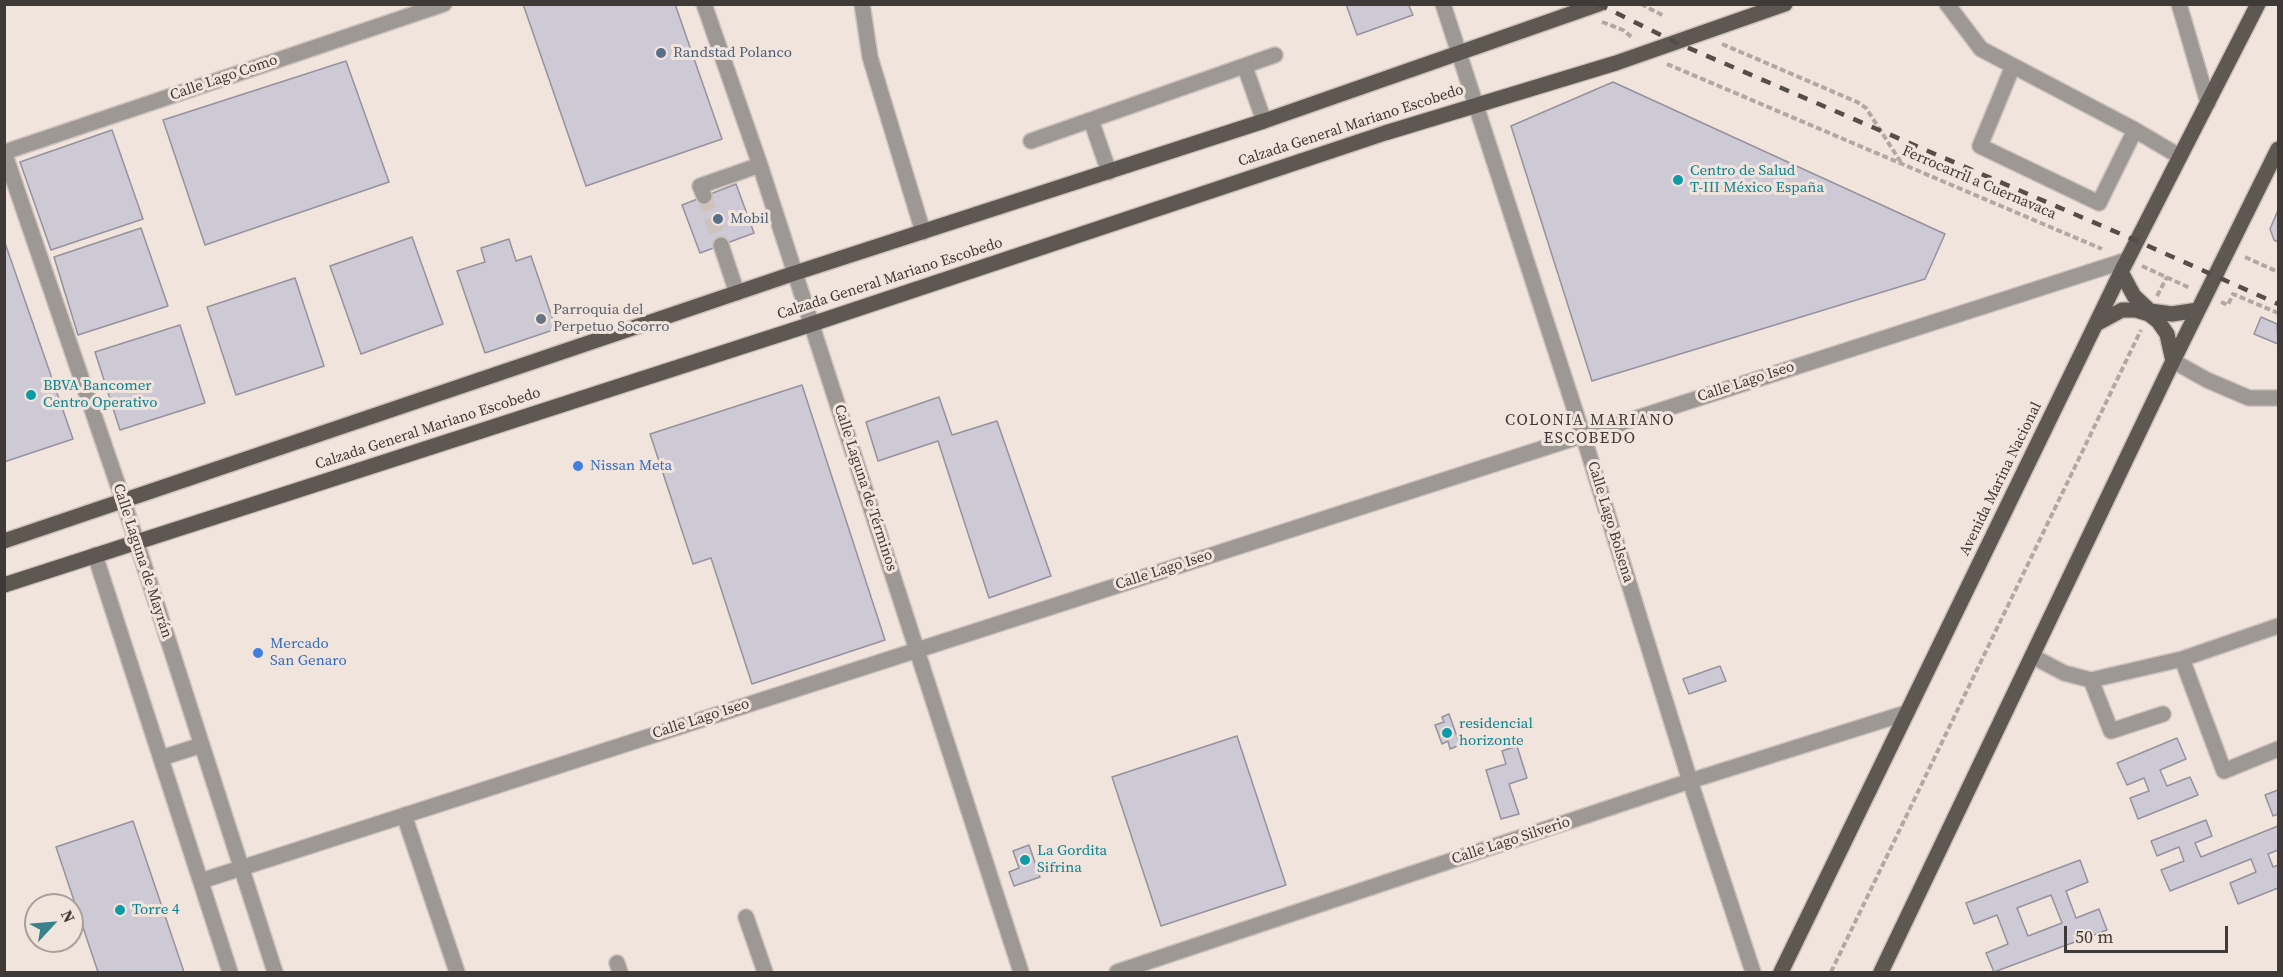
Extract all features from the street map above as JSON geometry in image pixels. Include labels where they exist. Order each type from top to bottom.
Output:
[{"type":"main road","name":"Calzada General Mariano Escobedo","points":[[4,585],[812,324],[1475,105],[1627,59],[1785,4]]},
{"type":"main road","name":"Avenida Marina Nacional","points":[[1781,972],[2124,266],[2258,4]]},
{"type":"main road","name":"Calzada General Mariano Escobedo","points":[[4,541],[737,292],[1264,121],[1459,52],[1596,11]]},
{"type":"main road","points":[[1881,972],[2173,361],[2278,152]]},
{"type":"main road","points":[[2124,266],[2134,296],[2167,334],[2173,361]]},
{"type":"main road","points":[[2098,322],[2114,312],[2125,310],[2172,314],[2198,310]]},
{"type":"street","name":"Calle Lago Como","points":[[5,152],[444,4]]},
{"type":"street","name":"Calle Laguna de Términos","points":[[704,4],[760,165],[1021,972]]},
{"type":"street","points":[[862,4],[870,57],[923,232]]},
{"type":"street","name":"Calle Lago Bolsena","points":[[1443,4],[1583,435],[1690,781],[1753,972]]},
{"type":"street","points":[[1947,4],[1981,49],[2135,130],[2179,156]]},
{"type":"street","points":[[2179,4],[2208,103]]},
{"type":"street","points":[[1031,141],[1275,55]]},
{"type":"street","points":[[2013,66],[1980,146],[2099,203],[2135,130]]},
{"type":"street","points":[[1245,67],[1264,121]]},
{"type":"street","points":[[1091,120],[1109,172]]},
{"type":"street","name":"Calle Laguna de Mayrán","points":[[5,152],[124,502],[275,972]]},
{"type":"street","points":[[704,196],[700,186],[760,165]]},
{"type":"street","points":[[721,245],[737,292]]},
{"type":"street","name":"Calle Lago Iseo","points":[[201,881],[1583,435],[2124,266]]},
{"type":"street","points":[[2173,361],[2207,380],[2249,398],[2278,398]]},
{"type":"street","points":[[95,555],[230,972]]},
{"type":"street","points":[[2032,656],[2064,673],[2091,680],[2182,659],[2278,626]]},
{"type":"street","points":[[2182,659],[2224,771],[2278,749]]},
{"type":"street","points":[[2091,680],[2111,731],[2163,714]]},
{"type":"street","name":"Calle Lago Silverio","points":[[1117,972],[1690,781],[1906,713]]},
{"type":"street","points":[[161,758],[202,745]]},
{"type":"street","points":[[404,815],[457,972]]},
{"type":"street","points":[[746,917],[765,972]]},
{"type":"path","points":[[1641,4],[1664,16]]},
{"type":"path","points":[[1596,11],[1623,30]]},
{"type":"path","points":[[1712,40],[1857,102],[1866,108],[1902,164]]},
{"type":"path","name":"Ferrocarril a Cuernavaca","points":[[1663,62],[1902,164],[2124,266],[2167,277],[2228,305],[2233,294],[2278,313]]},
{"type":"path","points":[[2228,250],[2278,272]]},
{"type":"path","points":[[1832,972],[2167,277]]},
{"type":"building","points":[[523,4],[675,4],[722,139],[586,186]]},
{"type":"building","points":[[1346,4],[1408,4],[1413,15],[1357,35]]},
{"type":"building","points":[[346,61],[389,182],[205,245],[163,120]]},
{"type":"building","name":"Centro de Salud T-III México España","points":[[1613,82],[1945,234],[1925,279],[1592,381],[1511,126]]},
{"type":"building","points":[[112,130],[143,219],[51,250],[20,162]]},
{"type":"building","name":"Mobil","points":[[736,184],[754,233],[700,253],[682,205]]},
{"type":"building","points":[[2278,210],[2278,242],[2274,240],[2270,229]]},
{"type":"building","points":[[141,228],[168,306],[78,335],[54,257]]},
{"type":"building","points":[[412,237],[443,324],[361,354],[330,266]]},
{"type":"building","points":[[509,239],[516,261],[531,256],[556,329],[485,353],[457,271],[485,262],[481,248]]},
{"type":"building","name":"BBVA Bancomer Centro Operativo","points":[[4,240],[73,439],[4,462]]},
{"type":"building","points":[[295,278],[324,366],[236,395],[207,307]]},
{"type":"building","points":[[2261,317],[2277,324],[2278,344],[2254,334]]},
{"type":"building","points":[[180,325],[205,403],[120,430],[95,352]]},
{"type":"building","points":[[802,385],[885,640],[752,684],[711,558],[693,564],[650,434]]},
{"type":"building","points":[[939,397],[952,435],[997,421],[1051,576],[989,598],[938,441],[878,461],[866,422]]},
{"type":"building","points":[[1720,666],[1726,681],[1689,694],[1683,679]]},
{"type":"building","name":"residencial horizonte","points":[[1449,714],[1460,745],[1450,749],[1448,741],[1442,744],[1435,725],[1444,722],[1442,717]]},
{"type":"building","points":[[1237,736],[1286,885],[1161,926],[1112,777]]},
{"type":"building","points":[[2177,738],[2186,759],[2160,770],[2167,786],[2190,777],[2198,795],[2138,819],[2130,798],[2149,791],[2144,778],[2127,785],[2117,763]]},
{"type":"building","points":[[1517,746],[1527,778],[1509,784],[1519,814],[1501,819],[1486,770],[1506,764],[1502,751]]},
{"type":"building","points":[[2278,790],[2278,814],[2273,816],[2265,795]]},
{"type":"building","points":[[2206,820],[2212,836],[2195,843],[2201,857],[2278,826],[2278,850],[2268,854],[2273,867],[2278,865],[2278,888],[2238,904],[2230,883],[2256,872],[2251,859],[2170,891],[2161,870],[2184,861],[2179,847],[2157,856],[2151,841]]},
{"type":"building","name":"Torre 4","points":[[133,821],[184,972],[98,972],[84,930],[84,893],[71,893],[56,847]]},
{"type":"building","name":"La Gordita Sifrina","points":[[1029,845],[1040,877],[1014,886],[1009,872],[1019,868],[1013,851]]},
{"type":"building","points":[[2080,860],[2088,882],[2066,891],[2076,918],[2099,909],[2107,930],[1994,972],[1986,953],[2008,944],[1997,915],[1974,924],[1966,903]],"holes":[[[2051,895],[2062,923],[2028,936],[2017,908]]]},
{"type":"tunnel","points":[[704,196],[721,245]]},
{"type":"railway","points":[[1598,4],[1677,43],[2278,304]]},
{"type":"place","name":"Randstad Polanco","points":[[661,53]]},
{"type":"place","name":"Centro de Salud T-III México España","points":[[1678,180]]},
{"type":"place","name":"Mobil","points":[[718,219]]},
{"type":"place","name":"Parroquia del Perpetuo Socorro","points":[[541,319]]},
{"type":"place","name":"BBVA Bancomer Centro Operativo","points":[[31,395]]},
{"type":"place","name":"Nissan Meta","points":[[578,466]]},
{"type":"place","name":"Mercado San Genaro","points":[[258,653]]},
{"type":"place","name":"residencial horizonte","points":[[1447,733]]},
{"type":"place","name":"La Gordita Sifrina","points":[[1025,860]]},
{"type":"place","name":"Torre 4","points":[[120,910]]},
{"type":"district","name":"COLONIA MARIANO ESCOBEDO","points":[[1590,430]]}]
